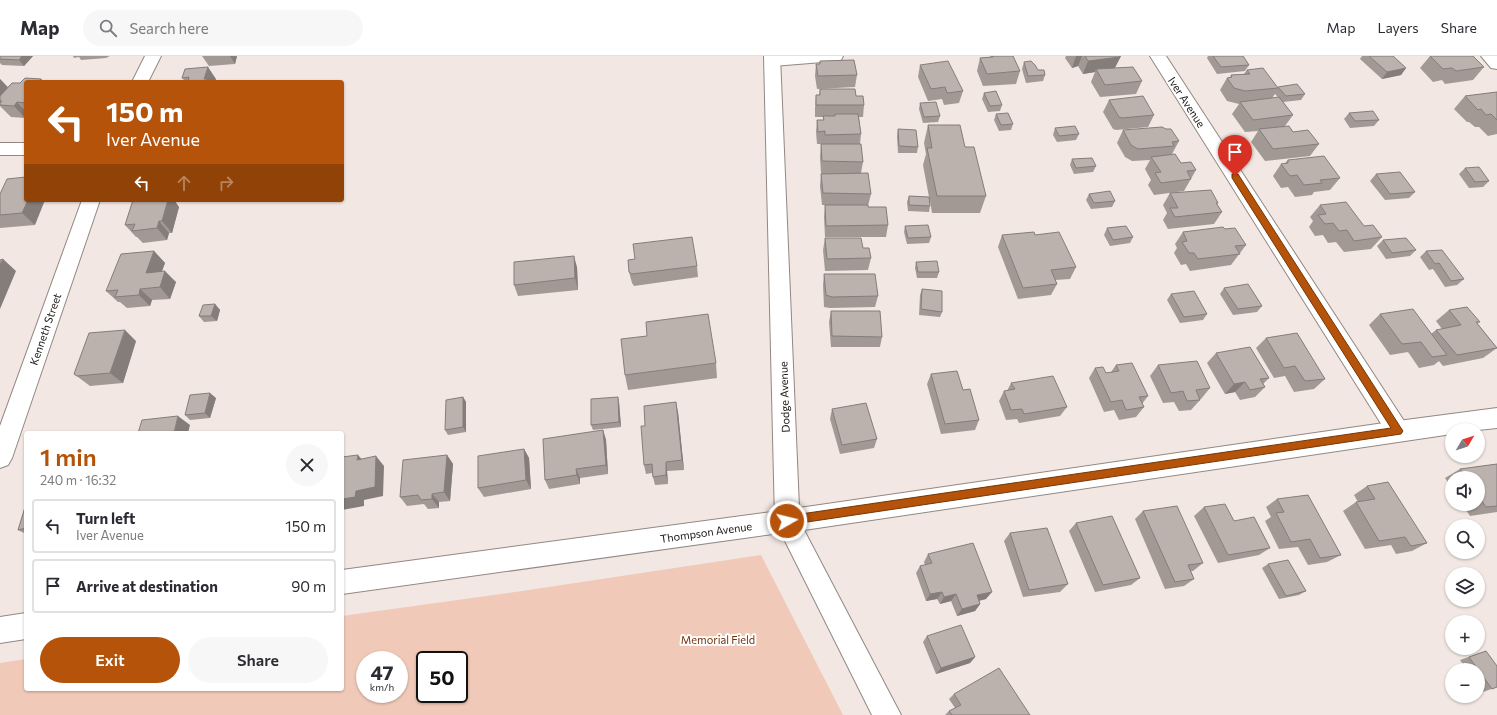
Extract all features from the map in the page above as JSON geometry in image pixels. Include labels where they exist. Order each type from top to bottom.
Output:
[{"type":"main road","points":[[141,80],[153,56]]},
{"type":"main road","points":[[773,59],[835,56]]},
{"type":"main road","name":"Iver Avenue","points":[[1158,56],[1398,431]]},
{"type":"main road","points":[[1488,56],[1497,64]]},
{"type":"main road","name":"Dodge Avenue","points":[[773,59],[787,521],[887,715]]},
{"type":"main road","points":[[0,149],[24,149]]},
{"type":"main road","name":"Kenneth Street","points":[[0,458],[90,202]]},
{"type":"main road","name":"Thompson Avenue","points":[[344,582],[787,521],[1398,431],[1497,418]]},
{"type":"main road","points":[[0,630],[24,626]]},
{"type":"green space","name":"Memorial Field","points":[[761,555],[843,715],[0,715],[0,663],[24,659],[24,691],[344,691],[344,616]]},
{"type":"building","points":[[0,56],[22,56],[19,60],[0,59]]},
{"type":"building","points":[[993,56],[1013,56],[1020,71],[987,74],[980,58]]},
{"type":"building","points":[[1085,56],[1119,56],[1120,57],[1088,61]]},
{"type":"building","points":[[1213,56],[1243,56],[1249,65],[1221,67]]},
{"type":"building","points":[[1369,56],[1393,56],[1406,68],[1387,72]]},
{"type":"building","points":[[1430,56],[1473,56],[1484,67],[1456,71],[1452,68],[1443,69]]},
{"type":"building","points":[[854,60],[857,75],[818,76],[816,64],[820,64],[820,61]]},
{"type":"building","points":[[948,61],[963,91],[947,93],[945,87],[931,89],[920,65]]},
{"type":"building","points":[[1031,61],[1038,70],[1044,70],[1045,75],[1028,76],[1024,62]]},
{"type":"building","points":[[208,67],[204,79],[207,80],[188,80],[189,77],[182,78],[185,69]]},
{"type":"building","points":[[1133,67],[1142,81],[1105,85],[1096,69]]},
{"type":"building","points":[[1263,68],[1278,88],[1245,91],[1234,88],[1227,78],[1232,77],[1231,75],[1250,74],[1247,70]]},
{"type":"building","points":[[25,78],[41,79],[24,80],[24,103],[17,102],[14,106],[0,105],[2,101],[0,101],[0,96],[12,83],[20,83]]},
{"type":"building","points":[[1297,84],[1305,94],[1286,96],[1278,87]]},
{"type":"building","points":[[820,89],[855,89],[856,96],[863,96],[864,105],[816,105],[816,95],[820,95]]},
{"type":"building","points":[[996,91],[1002,105],[990,106],[984,93]]},
{"type":"building","points":[[1497,92],[1497,120],[1491,114],[1486,115],[1481,109],[1478,110],[1465,96]]},
{"type":"building","points":[[1143,96],[1154,115],[1119,117],[1109,100]]},
{"type":"building","points":[[1279,97],[1293,115],[1253,120],[1240,102]]},
{"type":"building","points":[[936,102],[940,116],[924,117],[920,103]]},
{"type":"building","points":[[1373,111],[1379,120],[1355,121],[1349,113]]},
{"type":"building","points":[[1008,113],[1013,124],[1001,125],[996,114]]},
{"type":"building","points":[[835,114],[858,114],[861,134],[825,135],[825,131],[818,132],[817,120],[824,120],[823,116],[835,116]]},
{"type":"building","points":[[928,125],[960,125],[965,147],[974,147],[986,196],[937,196],[927,148],[932,148]]},
{"type":"building","points":[[1075,126],[1079,134],[1059,136],[1055,128]]},
{"type":"building","points":[[1289,126],[1293,132],[1308,130],[1319,144],[1273,149],[1259,129]]},
{"type":"building","points":[[1162,127],[1171,129],[1179,141],[1172,142],[1174,146],[1138,149],[1131,145],[1123,130]]},
{"type":"building","points":[[898,129],[916,130],[918,147],[899,146]]},
{"type":"building","points":[[821,144],[861,144],[863,162],[822,161]]},
{"type":"building","points":[[1175,154],[1181,163],[1191,162],[1196,170],[1187,171],[1191,179],[1161,183],[1155,173],[1161,172],[1151,157]]},
{"type":"building","points":[[1324,156],[1340,178],[1320,180],[1322,183],[1304,185],[1297,175],[1290,176],[1281,164],[1288,163],[1288,160]]},
{"type":"building","points":[[1092,158],[1096,166],[1076,168],[1072,159]]},
{"type":"building","points":[[1479,167],[1489,181],[1475,182],[1465,168]]},
{"type":"building","points":[[1400,172],[1415,192],[1390,194],[1376,174]]},
{"type":"building","points":[[868,173],[871,194],[823,193],[821,174]]},
{"type":"building","points":[[24,177],[24,202],[27,202],[22,213],[0,215],[0,194],[7,179]]},
{"type":"building","points":[[1211,190],[1218,203],[1216,203],[1222,212],[1175,217],[1170,208],[1178,208],[1170,193]]},
{"type":"building","points":[[1110,191],[1115,201],[1094,203],[1089,194]]},
{"type":"building","points":[[909,196],[929,197],[930,206],[909,205]]},
{"type":"building","points":[[132,202],[167,202],[162,221],[159,221],[157,228],[132,231],[135,224],[125,225]]},
{"type":"building","points":[[1346,202],[1364,226],[1373,225],[1382,237],[1354,241],[1347,230],[1339,231],[1333,223],[1325,224],[1318,215],[1326,214],[1320,205]]},
{"type":"building","points":[[825,205],[868,205],[868,207],[886,207],[888,225],[826,226]]},
{"type":"building","points":[[928,225],[931,237],[908,238],[905,226]]},
{"type":"building","points":[[1126,226],[1133,237],[1113,240],[1107,228]]},
{"type":"building","points":[[1223,227],[1225,229],[1235,228],[1246,245],[1235,246],[1240,254],[1198,259],[1194,253],[1189,253],[1182,242],[1187,241],[1183,232]]},
{"type":"building","points":[[1034,232],[1035,235],[1059,232],[1076,267],[1051,270],[1057,284],[1023,288],[1002,235]]},
{"type":"building","points":[[692,237],[697,266],[632,274],[629,272],[628,260],[635,259],[633,244]]},
{"type":"building","points":[[825,238],[861,238],[863,248],[869,248],[871,258],[827,259]]},
{"type":"building","points":[[1406,238],[1416,250],[1392,253],[1383,240]]},
{"type":"building","points":[[1442,250],[1464,279],[1451,281],[1439,263],[1435,264],[1426,251]]},
{"type":"building","points":[[154,251],[146,273],[165,271],[160,287],[140,289],[139,295],[115,297],[118,290],[106,291],[121,254]]},
{"type":"building","points":[[574,256],[575,278],[514,285],[514,262]]},
{"type":"building","points":[[937,261],[939,272],[918,272],[916,262]]},
{"type":"building","points":[[824,274],[875,274],[878,296],[832,297],[826,295]]},
{"type":"building","points":[[1248,284],[1262,306],[1238,309],[1224,288]]},
{"type":"building","points":[[922,289],[942,291],[942,312],[921,309]]},
{"type":"building","points":[[1194,291],[1207,314],[1184,317],[1171,294]]},
{"type":"building","points":[[215,304],[211,316],[199,316],[203,305]]},
{"type":"building","points":[[1467,307],[1480,322],[1476,322],[1497,348],[1457,355],[1436,330],[1461,325],[1449,310]]},
{"type":"building","points":[[1413,309],[1447,355],[1432,357],[1421,342],[1402,344],[1380,314]]},
{"type":"building","points":[[831,311],[880,311],[882,337],[832,336]]},
{"type":"building","points":[[708,314],[716,363],[625,375],[621,339],[647,336],[646,322]]},
{"type":"building","points":[[125,330],[110,373],[77,376],[74,374],[89,333]]},
{"type":"building","points":[[1297,333],[1325,379],[1305,381],[1295,366],[1284,368],[1266,338]]},
{"type":"building","points":[[1250,347],[1269,378],[1260,379],[1265,387],[1250,390],[1245,382],[1234,384],[1216,353]]},
{"type":"building","points":[[1197,361],[1210,388],[1196,390],[1200,400],[1187,401],[1183,391],[1171,393],[1158,365]]},
{"type":"building","points":[[1132,363],[1148,396],[1139,397],[1144,407],[1126,410],[1122,400],[1111,402],[1095,368],[1103,367],[1106,373],[1119,371],[1116,365]]},
{"type":"building","points":[[957,371],[963,390],[970,389],[979,420],[945,424],[931,374]]},
{"type":"building","points":[[1053,376],[1067,407],[1024,414],[1022,409],[1011,410],[1004,391],[1015,389],[1011,383]]},
{"type":"building","points":[[210,393],[205,413],[185,415],[190,395]]},
{"type":"building","points":[[463,397],[463,427],[445,430],[446,400]]},
{"type":"building","points":[[618,397],[619,422],[591,425],[591,399]]},
{"type":"building","points":[[676,402],[682,460],[666,462],[666,475],[653,477],[652,464],[644,465],[641,426],[645,426],[644,406]]},
{"type":"building","points":[[866,403],[877,439],[842,445],[832,409]]},
{"type":"building","points":[[178,416],[174,431],[139,431],[142,420]]},
{"type":"building","points":[[603,430],[606,465],[576,469],[577,475],[545,480],[543,439]]},
{"type":"building","points":[[524,449],[526,480],[478,488],[478,456]]},
{"type":"building","points":[[358,455],[357,460],[376,456],[375,487],[356,491],[355,497],[344,499],[344,457]]},
{"type":"building","points":[[447,455],[444,492],[432,494],[432,499],[421,500],[418,495],[400,497],[403,460]]},
{"type":"building","points":[[1497,464],[1497,506],[1486,507],[1485,506],[1485,471],[1461,471],[1460,469]]},
{"type":"building","points":[[1388,482],[1427,543],[1411,546],[1405,537],[1379,541],[1356,502],[1375,499],[1367,486]]},
{"type":"building","points":[[1308,495],[1341,555],[1320,558],[1310,539],[1291,542],[1276,513],[1284,512],[1277,499]]},
{"type":"building","points":[[1225,504],[1234,521],[1254,517],[1270,548],[1228,555],[1204,507]]},
{"type":"building","points":[[1177,506],[1203,563],[1188,565],[1194,579],[1175,582],[1143,511]]},
{"type":"building","points":[[24,510],[24,528],[18,530]]},
{"type":"building","points":[[1112,516],[1140,578],[1103,585],[1076,523]]},
{"type":"building","points":[[1047,528],[1068,584],[1029,590],[1010,533]]},
{"type":"building","points":[[973,543],[992,592],[977,595],[980,604],[962,609],[956,594],[944,597],[942,592],[930,594],[920,566],[932,563],[928,554]]},
{"type":"building","points":[[1288,560],[1306,591],[1286,596],[1268,564]]},
{"type":"building","points":[[961,625],[975,657],[941,668],[927,636]]},
{"type":"building","points":[[1485,651],[1497,666],[1497,687],[1492,689],[1485,679],[1485,663],[1473,663],[1469,657],[1475,655],[1485,655]]},
{"type":"building","points":[[999,668],[1030,715],[952,715],[949,711],[961,705],[954,694]]},
{"type":"route","points":[[787,521],[1398,431],[1235,176]]}]
